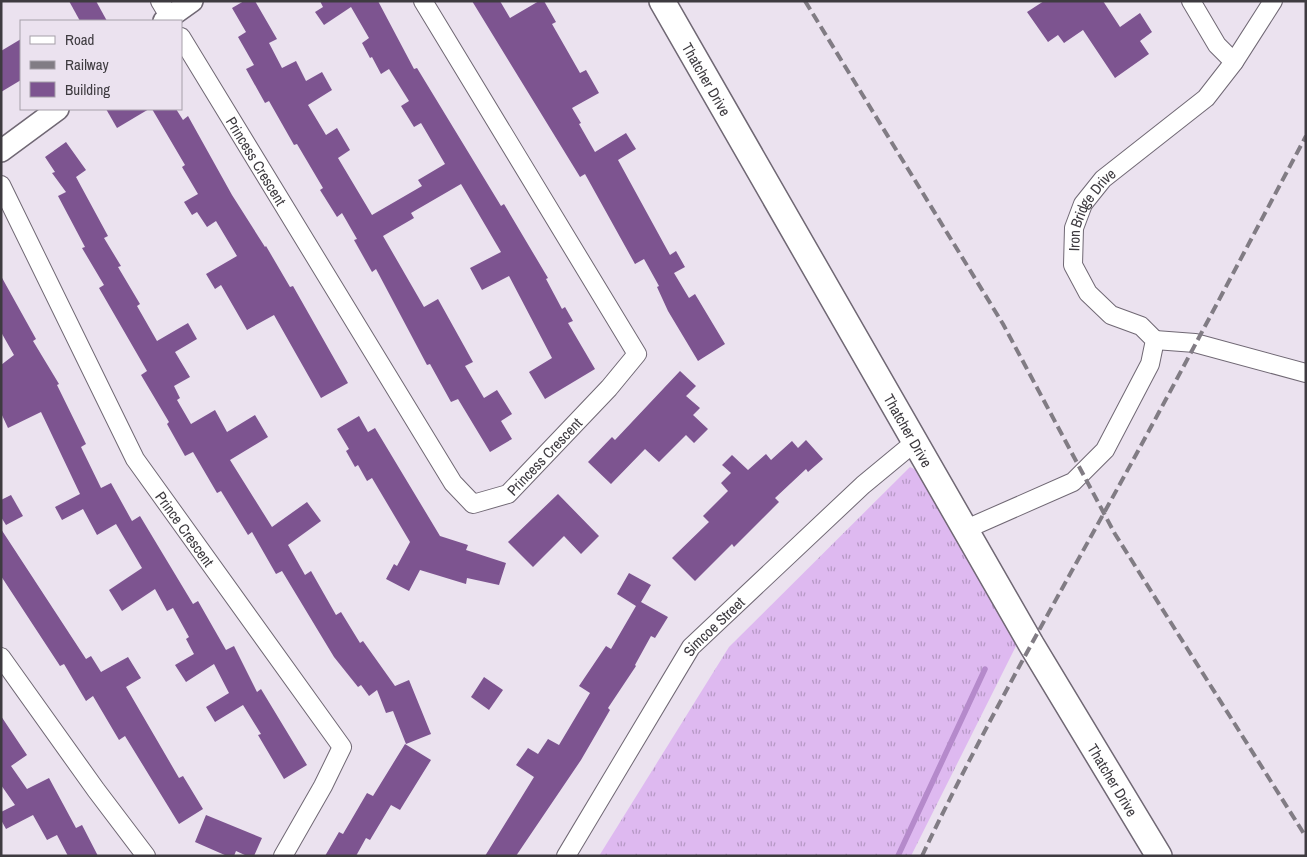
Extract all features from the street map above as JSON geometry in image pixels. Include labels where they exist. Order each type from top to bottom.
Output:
[{"type":"main road","name":"Thatcher Drive","points":[[662,1],[964,530],[1159,856]]},
{"type":"street","points":[[166,15],[192,1]]},
{"type":"street","name":"Princess Crescent","points":[[182,39],[453,483],[473,504],[508,494],[609,388],[637,354],[424,1]]},
{"type":"street","points":[[1191,1],[1217,45],[1234,62]]},
{"type":"street","name":"Iron Bridge Drive","points":[[1155,340],[1141,326],[1111,315],[1088,293],[1073,265],[1072,234],[1083,204],[1103,179],[1206,98],[1234,62],[1273,1]]},
{"type":"street","points":[[1,151],[57,110]]},
{"type":"street","name":"Prince Crescent","points":[[1,185],[135,459],[342,747],[323,786],[283,856]]},
{"type":"street","points":[[964,530],[1073,482],[1105,450],[1150,364],[1155,340],[1195,343],[1306,373]]},
{"type":"street","name":"Simcoe Street","points":[[566,856],[691,647],[863,485],[915,442]]},
{"type":"street","points":[[1,657],[96,790],[146,856]]},
{"type":"green space","points":[[910,467],[925,474],[1018,642],[911,856],[599,856],[729,647]]},
{"type":"building","points":[[69,1],[96,1],[106,20],[79,20]]},
{"type":"building","points":[[244,1],[255,1],[277,39],[269,43],[282,68],[296,61],[306,81],[322,72],[332,90],[308,105],[326,135],[337,128],[350,150],[338,158],[372,215],[422,186],[418,180],[445,164],[421,123],[414,127],[401,106],[409,101],[389,69],[381,74],[372,57],[370,58],[362,43],[369,38],[351,7],[324,25],[315,12],[323,7],[320,1],[378,1],[414,69],[417,68],[501,206],[504,204],[548,278],[546,279],[562,309],[565,307],[573,321],[568,323],[595,369],[545,399],[529,372],[552,358],[509,276],[482,290],[470,268],[501,252],[461,184],[411,213],[414,218],[383,236],[424,307],[438,299],[473,362],[465,366],[484,398],[497,390],[512,414],[501,421],[512,439],[490,452],[458,399],[451,402],[430,364],[427,365],[376,269],[372,272],[354,240],[357,239],[342,213],[337,217],[320,190],[323,188],[297,144],[294,145],[269,101],[265,103],[246,69],[254,65],[238,37],[246,32],[232,8]]},
{"type":"building","points":[[472,1],[500,1],[510,18],[539,1],[544,1],[556,22],[552,24],[580,73],[586,70],[599,93],[572,108],[581,123],[579,124],[595,152],[626,133],[636,149],[618,160],[670,255],[676,251],[685,267],[674,273],[689,298],[695,294],[725,344],[698,361],[668,311],[657,287],[659,286],[644,259],[635,264],[585,174],[580,177]]},
{"type":"building","points":[[1044,1],[1103,1],[1120,27],[1140,13],[1152,32],[1140,41],[1149,54],[1115,78],[1083,30],[1064,43],[1058,35],[1048,42],[1027,12]]},
{"type":"building","points":[[20,40],[20,81],[1,92],[1,51]]},
{"type":"building","points":[[107,110],[147,110],[117,128]]},
{"type":"building","points":[[153,110],[177,110],[183,120],[188,116],[232,195],[266,246],[290,287],[293,286],[348,383],[321,398],[274,315],[247,330],[221,285],[215,289],[206,274],[237,256],[216,221],[207,227],[197,212],[192,215],[184,202],[198,194],[182,167],[185,165]]},
{"type":"building","points":[[66,142],[86,170],[76,177],[108,236],[104,238],[121,266],[118,267],[140,304],[137,306],[157,341],[188,323],[197,339],[175,352],[190,377],[174,386],[180,398],[177,400],[191,424],[215,410],[227,432],[255,415],[268,437],[230,460],[272,527],[307,502],[321,521],[288,545],[305,575],[311,571],[336,615],[341,612],[360,643],[363,641],[395,686],[409,680],[431,734],[406,744],[393,711],[386,713],[377,690],[369,696],[361,685],[358,687],[334,657],[282,571],[276,574],[252,532],[248,535],[221,491],[217,493],[193,452],[185,456],[167,424],[169,422],[141,375],[147,371],[99,288],[104,285],[82,248],[85,247],[58,196],[66,192],[52,173],[55,172],[45,157]]},
{"type":"building","points":[[1,276],[36,339],[33,341],[59,384],[57,385],[86,444],[81,447],[101,488],[111,483],[132,521],[140,516],[193,604],[198,601],[226,650],[234,646],[257,692],[261,689],[307,765],[284,779],[258,735],[261,734],[243,705],[215,722],[206,707],[229,693],[214,664],[186,682],[175,665],[194,654],[186,639],[189,637],[173,608],[167,611],[155,589],[122,611],[109,590],[142,568],[116,524],[97,535],[83,509],[62,520],[55,507],[80,494],[41,412],[8,428],[1,413],[1,365],[14,355],[1,332]]},
{"type":"building","points":[[680,371],[696,386],[686,396],[700,408],[693,415],[708,429],[694,443],[686,435],[659,462],[645,449],[611,484],[588,462],[612,437],[615,440]]},
{"type":"building","points":[[359,416],[368,432],[375,428],[440,536],[468,545],[466,550],[506,563],[499,585],[467,578],[466,584],[420,570],[409,591],[386,579],[394,564],[397,566],[410,542],[372,478],[367,481],[358,465],[355,467],[346,451],[349,449],[337,429]]},
{"type":"building","points":[[806,440],[823,459],[808,472],[806,469],[775,498],[779,502],[734,547],[732,544],[695,581],[672,558],[709,522],[703,516],[728,491],[721,483],[731,473],[722,465],[732,455],[748,470],[766,454],[771,460],[792,441],[798,448]]},
{"type":"building","points":[[558,494],[599,536],[581,554],[564,536],[533,567],[508,542]]},
{"type":"building","points":[[11,495],[23,516],[6,525],[1,517],[1,500]]},
{"type":"building","points":[[1,529],[86,659],[91,656],[101,672],[128,657],[141,678],[126,687],[179,778],[183,776],[203,809],[179,824],[125,736],[119,740],[93,696],[86,701],[64,664],[60,666],[1,576]]},
{"type":"building","points":[[629,573],[651,585],[641,602],[668,617],[655,638],[651,636],[636,666],[608,708],[610,710],[581,760],[516,856],[485,856],[534,777],[516,765],[528,748],[538,754],[548,739],[559,745],[590,693],[579,686],[606,646],[611,649],[636,606],[617,594]]},
{"type":"building","points":[[484,677],[503,690],[489,710],[471,697]]},
{"type":"building","points":[[1,716],[27,755],[11,766],[27,789],[49,778],[76,828],[82,825],[98,856],[68,856],[57,835],[47,840],[33,815],[6,829],[1,820],[1,812],[15,805],[1,785]]},
{"type":"building","points":[[405,744],[431,760],[400,810],[391,805],[370,840],[366,838],[356,856],[325,856],[339,832],[343,834],[367,793],[373,796]]},
{"type":"building","points":[[206,815],[262,838],[254,856],[247,856],[236,851],[234,856],[227,856],[195,842]]},
{"type":"waterway","points":[[898,856],[985,669]]},
{"type":"railway","points":[[805,1],[1003,324],[1115,534],[1306,837]]},
{"type":"railway","points":[[922,856],[1000,702],[1159,412],[1306,136]]}]
